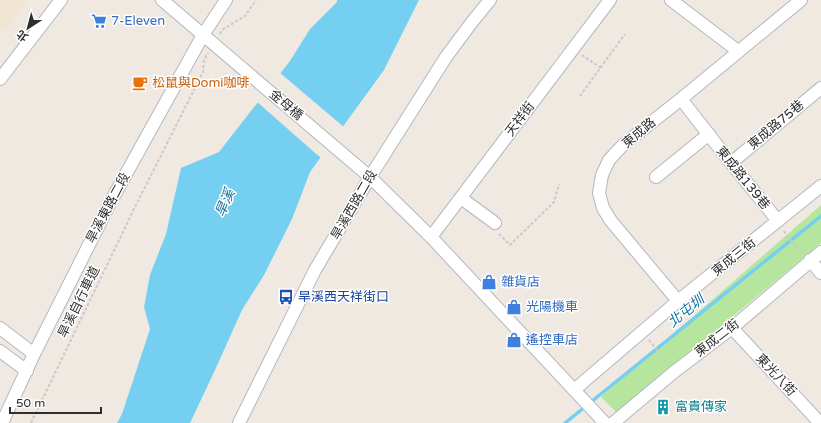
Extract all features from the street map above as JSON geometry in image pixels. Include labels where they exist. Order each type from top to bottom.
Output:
[{"type":"street","points":[[0,79],[61,0]]},
{"type":"street","name":"金母橋","points":[[162,0],[370,176]]},
{"type":"street","name":"旱溪東路二段","points":[[2,423],[34,354],[111,201],[203,36],[226,0]]},
{"type":"street","name":"旱溪西路二段","points":[[239,423],[315,270],[370,176],[446,57],[490,0]]},
{"type":"street","name":"天祥街","points":[[431,237],[610,0]]},
{"type":"street","points":[[671,0],[738,51]]},
{"type":"street","name":"東成路","points":[[678,301],[610,222],[603,208],[599,193],[602,175],[609,160],[623,145],[801,0]]},
{"type":"street","name":"東成路75巷","points":[[731,163],[821,88]]},
{"type":"street","name":"東成路139巷","points":[[681,98],[778,221]]},
{"type":"street","name":"東成路139巷","points":[[656,178],[709,134]]},
{"type":"street","points":[[370,176],[431,237],[605,423]]},
{"type":"street","name":"東成三街","points":[[574,390],[678,301],[821,186]]},
{"type":"street","points":[[461,198],[494,223]]},
{"type":"street","name":"東成二街","points":[[613,423],[674,372],[732,328],[821,252]]},
{"type":"street","points":[[810,260],[821,273]]},
{"type":"street","points":[[0,328],[34,354]]},
{"type":"street","name":"東光八街","points":[[732,328],[820,423]]},
{"type":"street","points":[[0,351],[27,371]]},
{"type":"path","points":[[222,30],[245,16],[256,0]]},
{"type":"path","points":[[580,96],[625,34]]},
{"type":"path","points":[[573,48],[601,68]]},
{"type":"path","name":"旱溪自行車道","points":[[31,423],[133,211],[203,72],[204,60]]},
{"type":"path","points":[[494,223],[497,232],[510,245],[554,202],[559,184]]},
{"type":"path","points":[[788,238],[800,250]]},
{"type":"path","points":[[655,348],[666,361]]},
{"type":"shaded area","points":[[0,0],[27,0],[10,26],[0,33]]},
{"type":"green space","points":[[821,205],[821,243],[617,413],[601,397]]},
{"type":"water","name":"旱溪","points":[[337,0],[419,0],[384,70],[310,172],[292,219],[264,275],[242,310],[190,423],[117,423],[122,414],[150,329],[144,307],[150,275],[166,234],[181,168],[219,152],[290,61],[310,29],[337,2]]},
{"type":"pier","points":[[279,72],[345,128],[322,159],[256,101]]},
{"type":"waterway","name":"北屯圳","points":[[565,423],[821,216]]},
{"type":"place","name":"7-Eleven","points":[[99,21]]},
{"type":"place","name":"松鼠與Domi咖啡","points":[[140,83]]},
{"type":"place","name":"雜貨店","points":[[489,282]]},
{"type":"place","name":"旱溪西天祥街口","points":[[286,297]]},
{"type":"place","name":"光陽機車","points":[[514,307]]},
{"type":"place","name":"遙控車店","points":[[514,340]]},
{"type":"place","name":"富貴傳家","points":[[663,407]]}]
